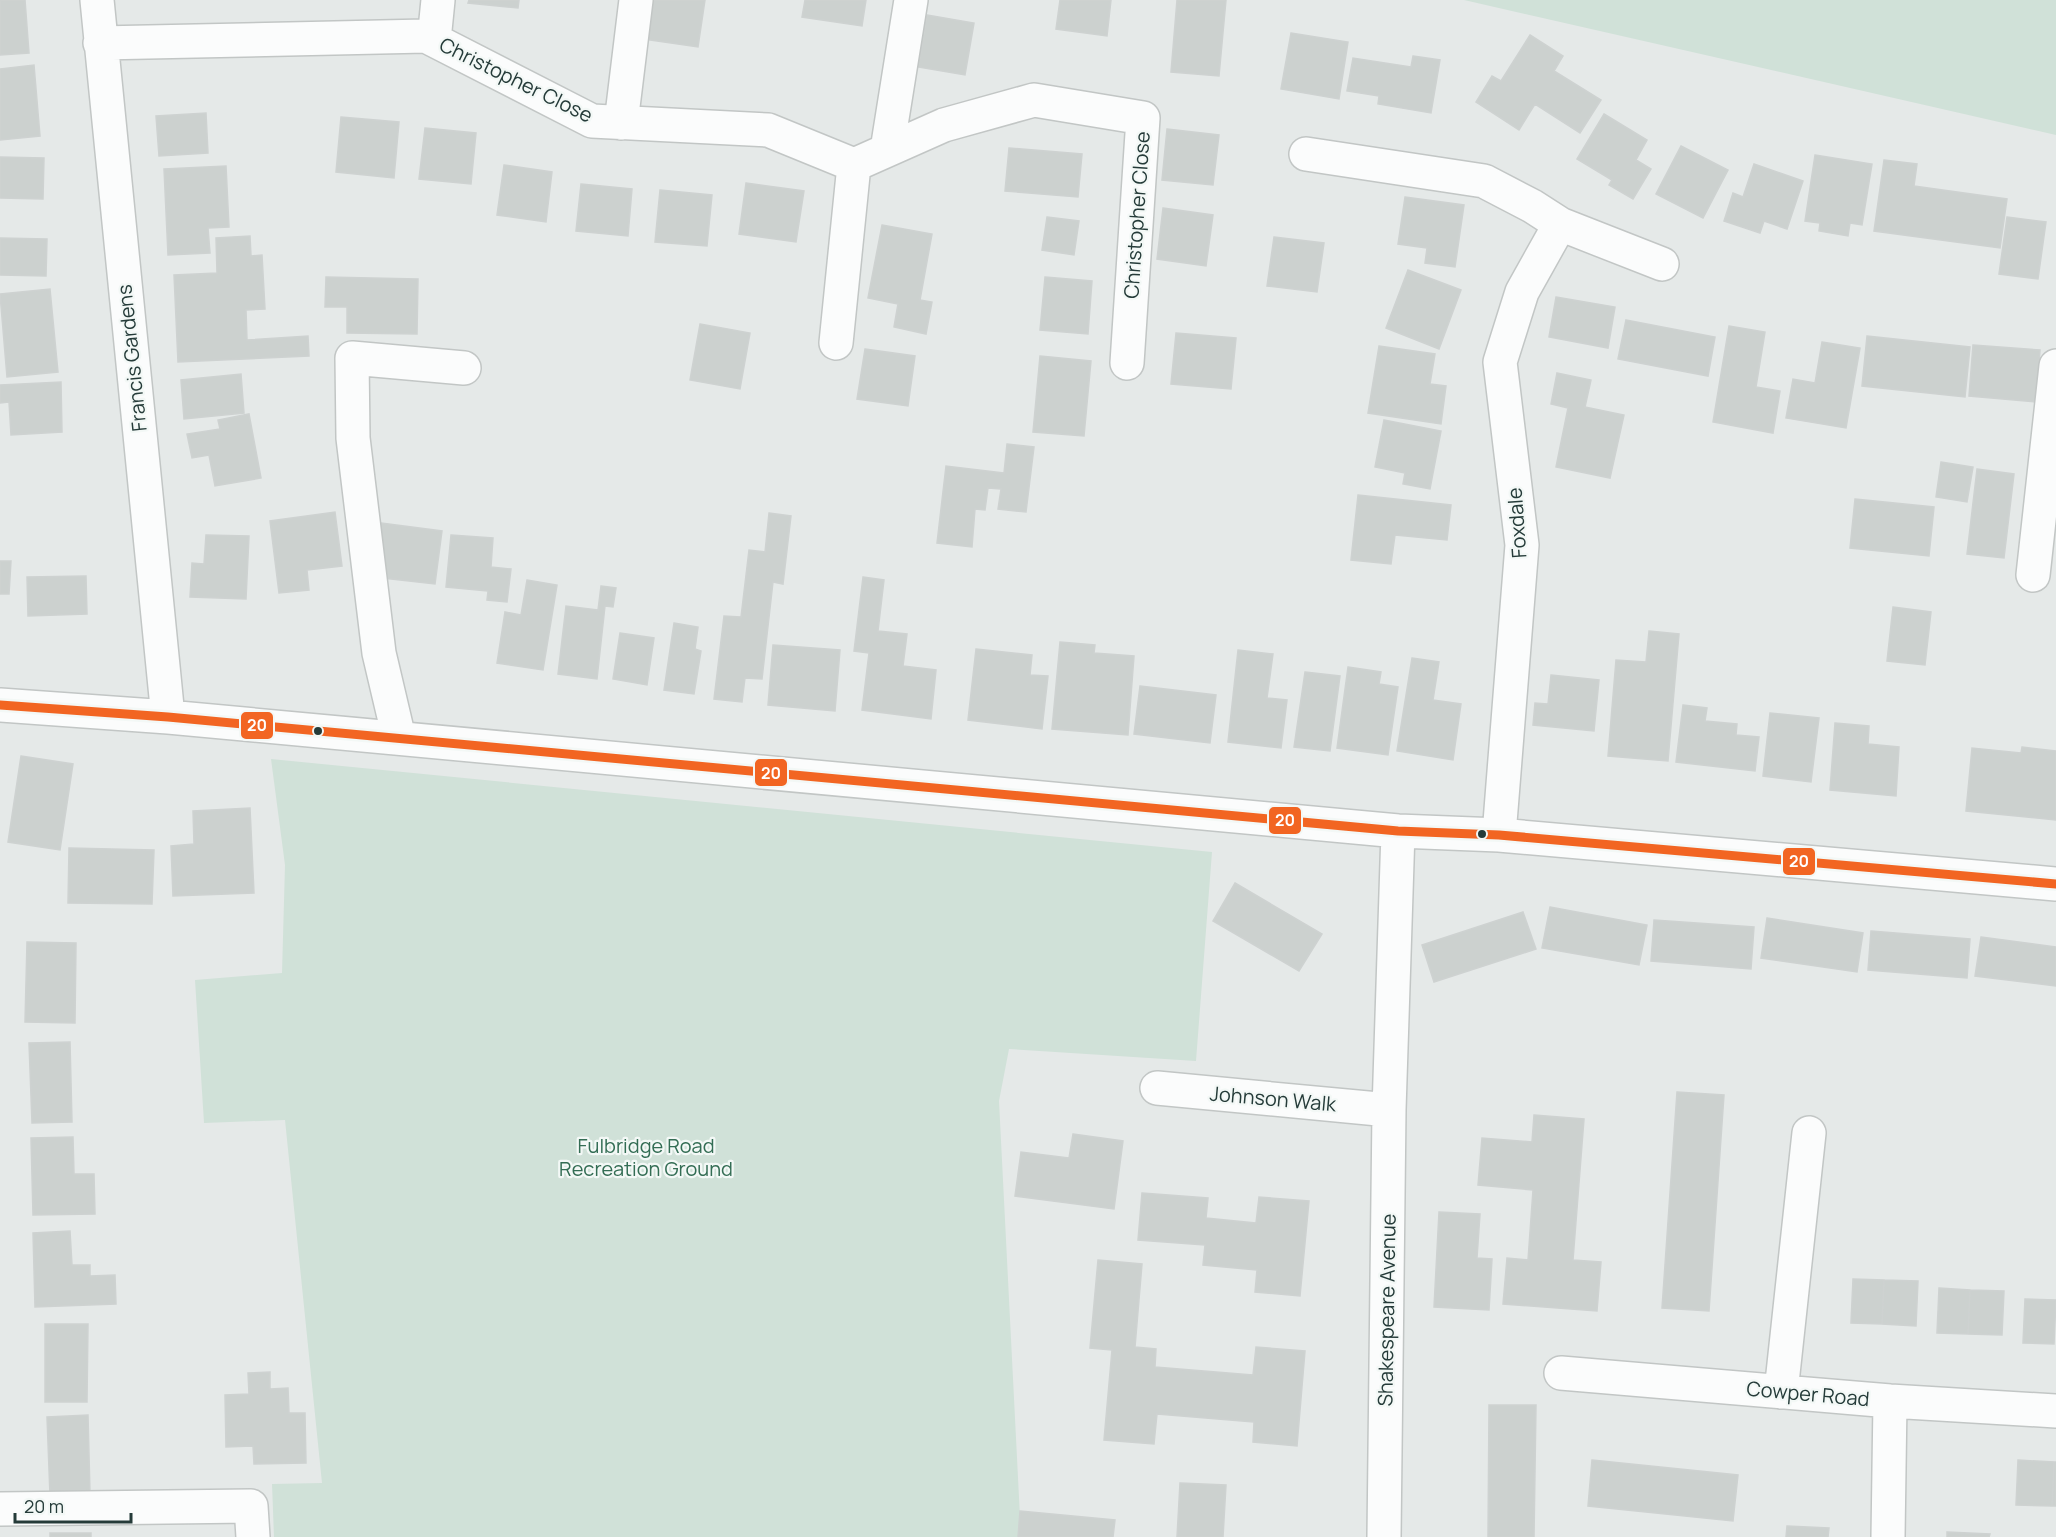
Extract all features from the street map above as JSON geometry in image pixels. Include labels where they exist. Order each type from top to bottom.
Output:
[{"type":"street","name":"Francis Gardens","points":[[97,0],[168,717]]},
{"type":"street","points":[[434,40],[438,0]]},
{"type":"street","points":[[621,123],[636,0]]},
{"type":"street","points":[[887,150],[911,0]]},
{"type":"street","name":"Christopher Close","points":[[100,43],[426,36],[592,121],[768,130],[854,165],[944,125],[1034,100],[1143,118],[1127,363]]},
{"type":"street","points":[[1306,154],[1484,181],[1532,206],[1560,224],[1662,264]]},
{"type":"street","points":[[836,343],[854,165]]},
{"type":"street","name":"Foxdale","points":[[1499,835],[1522,545],[1500,362],[1522,292],[1560,224]]},
{"type":"street","points":[[399,738],[379,653],[353,438],[352,358],[464,368]]},
{"type":"street","points":[[2033,575],[2056,366]]},
{"type":"street","points":[[0,705],[168,717],[1398,831],[1499,835],[2056,884]]},
{"type":"street","name":"Shakespeare Avenue","points":[[1384,1537],[1389,1110],[1398,831]]},
{"type":"street","name":"Johnson Walk","points":[[1157,1088],[1389,1110]]},
{"type":"street","points":[[1781,1392],[1809,1133]]},
{"type":"street","name":"Cowper Road","points":[[1561,1373],[1890,1401],[2056,1411]]},
{"type":"street","points":[[1888,1537],[1890,1401]]},
{"type":"street","points":[[0,1509],[251,1506],[253,1537]]},
{"type":"green space","points":[[1464,0],[2056,0],[2056,135]]},
{"type":"green space","name":"Fulbridge Road Recreation Ground","points":[[271,759],[1212,852],[1196,1061],[1009,1049],[999,1101],[1021,1537],[274,1537],[272,1484],[322,1483],[285,1120],[204,1123],[195,980],[282,973],[285,865]]},
{"type":"building","points":[[0,0],[25,0],[29,53],[0,55]]},
{"type":"building","points":[[469,0],[519,0],[518,8],[468,3]]},
{"type":"building","points":[[650,0],[705,0],[698,47],[644,39]]},
{"type":"building","points":[[805,0],[866,0],[862,26],[802,17]]},
{"type":"building","points":[[1060,0],[1111,0],[1107,36],[1056,29]]},
{"type":"building","points":[[1177,0],[1226,0],[1219,76],[1171,72]]},
{"type":"building","points":[[927,15],[974,23],[965,75],[918,67]]},
{"type":"building","points":[[1291,33],[1348,42],[1339,99],[1281,89]]},
{"type":"building","points":[[1530,35],[1563,56],[1554,71],[1601,100],[1580,133],[1535,104],[1519,130],[1476,102],[1492,76],[1501,81]]},
{"type":"building","points":[[1413,56],[1440,60],[1431,113],[1378,104],[1379,96],[1347,91],[1353,58],[1411,67]]},
{"type":"building","points":[[34,65],[40,136],[0,140],[0,69]]},
{"type":"building","points":[[206,113],[208,153],[159,156],[156,116]]},
{"type":"building","points":[[1604,114],[1647,140],[1636,160],[1651,169],[1633,199],[1609,185],[1612,180],[1577,159]]},
{"type":"building","points":[[341,117],[399,122],[394,178],[336,172]]},
{"type":"building","points":[[425,128],[476,133],[471,184],[419,179]]},
{"type":"building","points":[[1167,129],[1219,135],[1213,185],[1162,180]]},
{"type":"building","points":[[1681,146],[1728,170],[1703,218],[1656,194]]},
{"type":"building","points":[[1009,148],[1082,154],[1078,197],[1005,191]]},
{"type":"building","points":[[1815,155],[1872,164],[1862,225],[1850,223],[1848,236],[1819,231],[1820,223],[1805,221]]},
{"type":"building","points":[[0,157],[44,158],[43,199],[0,198]]},
{"type":"building","points":[[1884,160],[1917,164],[1914,186],[2007,199],[2000,248],[1874,231]]},
{"type":"building","points":[[1754,164],[1803,181],[1787,229],[1764,221],[1760,233],[1724,221],[1733,193],[1743,197]]},
{"type":"building","points":[[504,165],[552,172],[546,222],[497,215]]},
{"type":"building","points":[[226,166],[229,227],[208,228],[210,253],[168,255],[164,169]]},
{"type":"building","points":[[746,183],[804,191],[796,242],[739,234]]},
{"type":"building","points":[[581,184],[632,189],[628,236],[576,231]]},
{"type":"building","points":[[660,190],[712,195],[707,246],[655,242]]},
{"type":"building","points":[[1405,197],[1464,205],[1455,267],[1425,263],[1427,248],[1398,244]]},
{"type":"building","points":[[1163,208],[1213,215],[1206,266],[1157,259]]},
{"type":"building","points":[[1047,217],[1079,221],[1074,255],[1042,250]]},
{"type":"building","points":[[2007,217],[2046,222],[2038,279],[1999,274]]},
{"type":"building","points":[[882,225],[932,234],[920,300],[932,302],[926,334],[894,327],[898,304],[868,298]]},
{"type":"building","points":[[250,236],[251,256],[262,255],[265,309],[246,310],[247,340],[308,336],[309,356],[178,362],[174,275],[217,273],[216,238]]},
{"type":"building","points":[[1274,237],[1324,243],[1317,292],[1267,286]]},
{"type":"building","points":[[0,238],[47,239],[46,276],[0,275]]},
{"type":"building","points":[[1408,270],[1461,290],[1439,349],[1386,328]]},
{"type":"building","points":[[326,277],[418,279],[417,334],[347,333],[347,307],[325,307]]},
{"type":"building","points":[[1045,277],[1092,281],[1088,334],[1040,330]]},
{"type":"building","points":[[50,289],[58,372],[7,377],[0,294]]},
{"type":"building","points":[[1556,297],[1615,307],[1608,348],[1549,337]]},
{"type":"building","points":[[1626,320],[1715,337],[1708,376],[1618,359]]},
{"type":"building","points":[[700,324],[750,333],[740,389],[690,380]]},
{"type":"building","points":[[1729,326],[1765,332],[1756,387],[1780,391],[1773,433],[1713,422]]},
{"type":"building","points":[[1176,333],[1236,338],[1231,389],[1171,384]]},
{"type":"building","points":[[1867,336],[1970,347],[1965,397],[1862,386]]},
{"type":"building","points":[[1822,342],[1860,348],[1846,428],[1786,418],[1793,379],[1815,383]]},
{"type":"building","points":[[1973,345],[2040,350],[2036,402],[1969,396]]},
{"type":"building","points":[[1379,346],[1435,354],[1430,384],[1446,386],[1441,424],[1368,413]]},
{"type":"building","points":[[865,349],[915,356],[908,406],[857,399]]},
{"type":"building","points":[[1040,356],[1091,361],[1084,436],[1033,432]]},
{"type":"building","points":[[1557,373],[1591,380],[1585,407],[1624,415],[1610,478],[1556,467],[1568,408],[1551,404]]},
{"type":"building","points":[[241,374],[244,413],[184,419],[181,380]]},
{"type":"building","points":[[61,382],[62,432],[11,435],[9,402],[0,403],[0,385]]},
{"type":"building","points":[[249,414],[261,478],[215,486],[209,455],[192,458],[187,434],[220,429],[218,420]]},
{"type":"building","points":[[1384,420],[1441,431],[1430,489],[1403,484],[1405,473],[1375,467]]},
{"type":"building","points":[[1007,444],[1034,447],[1026,512],[998,509],[1001,489],[988,488],[985,510],[975,509],[972,547],[937,543],[946,466],[1004,473]]},
{"type":"building","points":[[1941,462],[1973,467],[1967,502],[1936,497]]},
{"type":"building","points":[[1977,469],[2014,474],[2004,558],[1967,554]]},
{"type":"building","points":[[1358,495],[1451,505],[1447,540],[1395,535],[1391,564],[1351,560]]},
{"type":"building","points":[[1855,499],[1934,507],[1929,556],[1850,548]]},
{"type":"building","points":[[335,512],[342,566],[307,570],[309,590],[279,593],[270,521]]},
{"type":"building","points":[[769,513],[791,516],[783,584],[773,582],[762,679],[745,678],[742,702],[714,699],[724,616],[741,617],[749,550],[765,552]]},
{"type":"building","points":[[381,523],[442,531],[435,584],[374,577]]},
{"type":"building","points":[[206,535],[249,536],[246,599],[190,597],[192,563],[204,564]]},
{"type":"building","points":[[451,535],[493,538],[491,567],[511,569],[507,602],[487,600],[488,591],[446,587]]},
{"type":"building","points":[[0,561],[11,561],[9,594],[0,594]]},
{"type":"building","points":[[86,576],[87,614],[28,616],[27,577]]},
{"type":"building","points":[[863,577],[884,580],[878,631],[907,634],[903,666],[936,670],[931,719],[862,710],[869,653],[854,651]]},
{"type":"building","points":[[527,580],[557,585],[543,670],[497,663],[505,612],[521,615]]},
{"type":"building","points":[[601,586],[616,588],[613,607],[605,606],[597,679],[558,674],[566,606],[598,610]]},
{"type":"building","points":[[1893,607],[1931,612],[1925,665],[1887,661]]},
{"type":"building","points":[[674,623],[698,627],[695,649],[701,651],[694,694],[664,690]]},
{"type":"building","points":[[1649,631],[1679,634],[1668,761],[1608,756],[1616,660],[1646,662]]},
{"type":"building","points":[[620,633],[654,638],[647,685],[613,679]]},
{"type":"building","points":[[1060,642],[1095,645],[1094,653],[1134,656],[1128,735],[1052,729]]},
{"type":"building","points":[[773,645],[840,650],[835,711],[768,705]]},
{"type":"building","points":[[976,649],[1032,655],[1030,675],[1048,676],[1042,729],[968,720]]},
{"type":"building","points":[[1238,650],[1273,654],[1267,698],[1287,700],[1281,748],[1228,742]]},
{"type":"building","points":[[1412,658],[1439,662],[1433,700],[1461,704],[1453,760],[1397,751]]},
{"type":"building","points":[[1348,667],[1381,672],[1379,684],[1398,687],[1388,755],[1337,748]]},
{"type":"building","points":[[1305,672],[1340,676],[1330,751],[1294,747]]},
{"type":"building","points":[[1551,675],[1599,680],[1594,731],[1533,725],[1535,703],[1548,704]]},
{"type":"building","points":[[1140,686],[1216,695],[1210,743],[1134,734]]},
{"type":"building","points":[[1683,705],[1707,708],[1705,721],[1737,724],[1736,735],[1759,737],[1755,771],[1676,762]]},
{"type":"building","points":[[1770,713],[1819,718],[1811,782],[1763,776]]},
{"type":"building","points":[[1835,723],[1869,726],[1868,744],[1899,747],[1896,796],[1830,790]]},
{"type":"building","points":[[2022,747],[2056,751],[2056,820],[1966,811],[1972,748],[2021,753]]},
{"type":"building","points":[[21,756],[73,764],[60,850],[8,842]]},
{"type":"building","points":[[250,808],[254,893],[173,896],[171,846],[194,844],[193,811]]},
{"type":"building","points":[[69,848],[154,850],[152,904],[68,903]]},
{"type":"building","points":[[1235,883],[1322,934],[1299,971],[1213,921]]},
{"type":"building","points":[[1550,907],[1647,925],[1639,965],[1542,948]]},
{"type":"building","points":[[1523,912],[1536,949],[1434,982],[1422,945]]},
{"type":"building","points":[[1767,918],[1863,933],[1857,972],[1761,958]]},
{"type":"building","points":[[1654,920],[1754,927],[1751,969],[1651,961]]},
{"type":"building","points":[[1871,931],[1970,939],[1967,978],[1868,970]]},
{"type":"building","points":[[1981,937],[2056,947],[2056,986],[1975,976]]},
{"type":"building","points":[[27,942],[76,943],[75,1023],[25,1022]]},
{"type":"building","points":[[70,1042],[72,1122],[32,1123],[29,1043]]},
{"type":"building","points":[[1677,1092],[1724,1095],[1709,1311],[1662,1308]]},
{"type":"building","points":[[1534,1115],[1584,1119],[1573,1260],[1601,1262],[1597,1311],[1503,1304],[1507,1258],[1528,1260],[1533,1190],[1478,1185],[1482,1138],[1532,1142]]},
{"type":"building","points":[[1073,1134],[1123,1141],[1114,1209],[1015,1196],[1021,1152],[1069,1158]]},
{"type":"building","points":[[73,1137],[74,1174],[94,1174],[95,1214],[33,1215],[31,1138]]},
{"type":"building","points":[[1142,1193],[1208,1198],[1206,1218],[1256,1223],[1259,1197],[1309,1201],[1300,1296],[1255,1292],[1257,1270],[1203,1265],[1205,1245],[1138,1240]]},
{"type":"building","points":[[1439,1212],[1480,1214],[1477,1258],[1492,1259],[1489,1310],[1434,1307]]},
{"type":"building","points":[[70,1231],[72,1265],[90,1265],[90,1276],[115,1275],[116,1304],[35,1307],[33,1233]]},
{"type":"building","points":[[1098,1260],[1142,1264],[1135,1347],[1156,1349],[1155,1367],[1253,1375],[1256,1347],[1305,1351],[1297,1446],[1253,1442],[1254,1422],[1157,1414],[1154,1444],[1104,1440],[1112,1350],[1090,1348]]},
{"type":"building","points":[[1853,1279],[1884,1280],[1882,1324],[1851,1323]]},
{"type":"building","points":[[1884,1280],[1918,1281],[1916,1326],[1882,1324]]},
{"type":"building","points":[[1939,1288],[1970,1290],[1968,1334],[1937,1333]]},
{"type":"building","points":[[1970,1290],[2004,1291],[2002,1335],[1968,1334]]},
{"type":"building","points":[[2025,1299],[2056,1300],[2054,1344],[2023,1343]]},
{"type":"building","points":[[45,1324],[88,1324],[87,1402],[45,1402]]},
{"type":"building","points":[[270,1372],[270,1389],[288,1388],[289,1413],[305,1413],[306,1463],[254,1464],[253,1446],[226,1447],[225,1395],[249,1394],[248,1373]]},
{"type":"building","points":[[1489,1405],[1536,1405],[1534,1537],[1488,1537]]},
{"type":"building","points":[[88,1415],[90,1494],[50,1495],[47,1417]]},
{"type":"building","points":[[1592,1460],[1738,1475],[1733,1521],[1588,1506]]},
{"type":"building","points":[[2018,1460],[2054,1462],[2052,1506],[2016,1505]]},
{"type":"building","points":[[2054,1462],[2056,1462],[2056,1506],[2052,1506]]},
{"type":"building","points":[[1180,1483],[1226,1485],[1223,1537],[1177,1537]]},
{"type":"building","points":[[1020,1511],[1115,1520],[1113,1537],[1018,1537]]},
{"type":"building","points":[[1787,1526],[1829,1528],[1828,1537],[1786,1537]]},
{"type":"building","points":[[1947,1532],[1990,1534],[1989,1537],[1947,1537]]},
{"type":"building","points":[[50,1533],[91,1533],[91,1537],[50,1537]]},
{"type":"transit line","name":"20","points":[[0,705],[168,717],[1398,831],[1499,835],[2056,884]]}]
